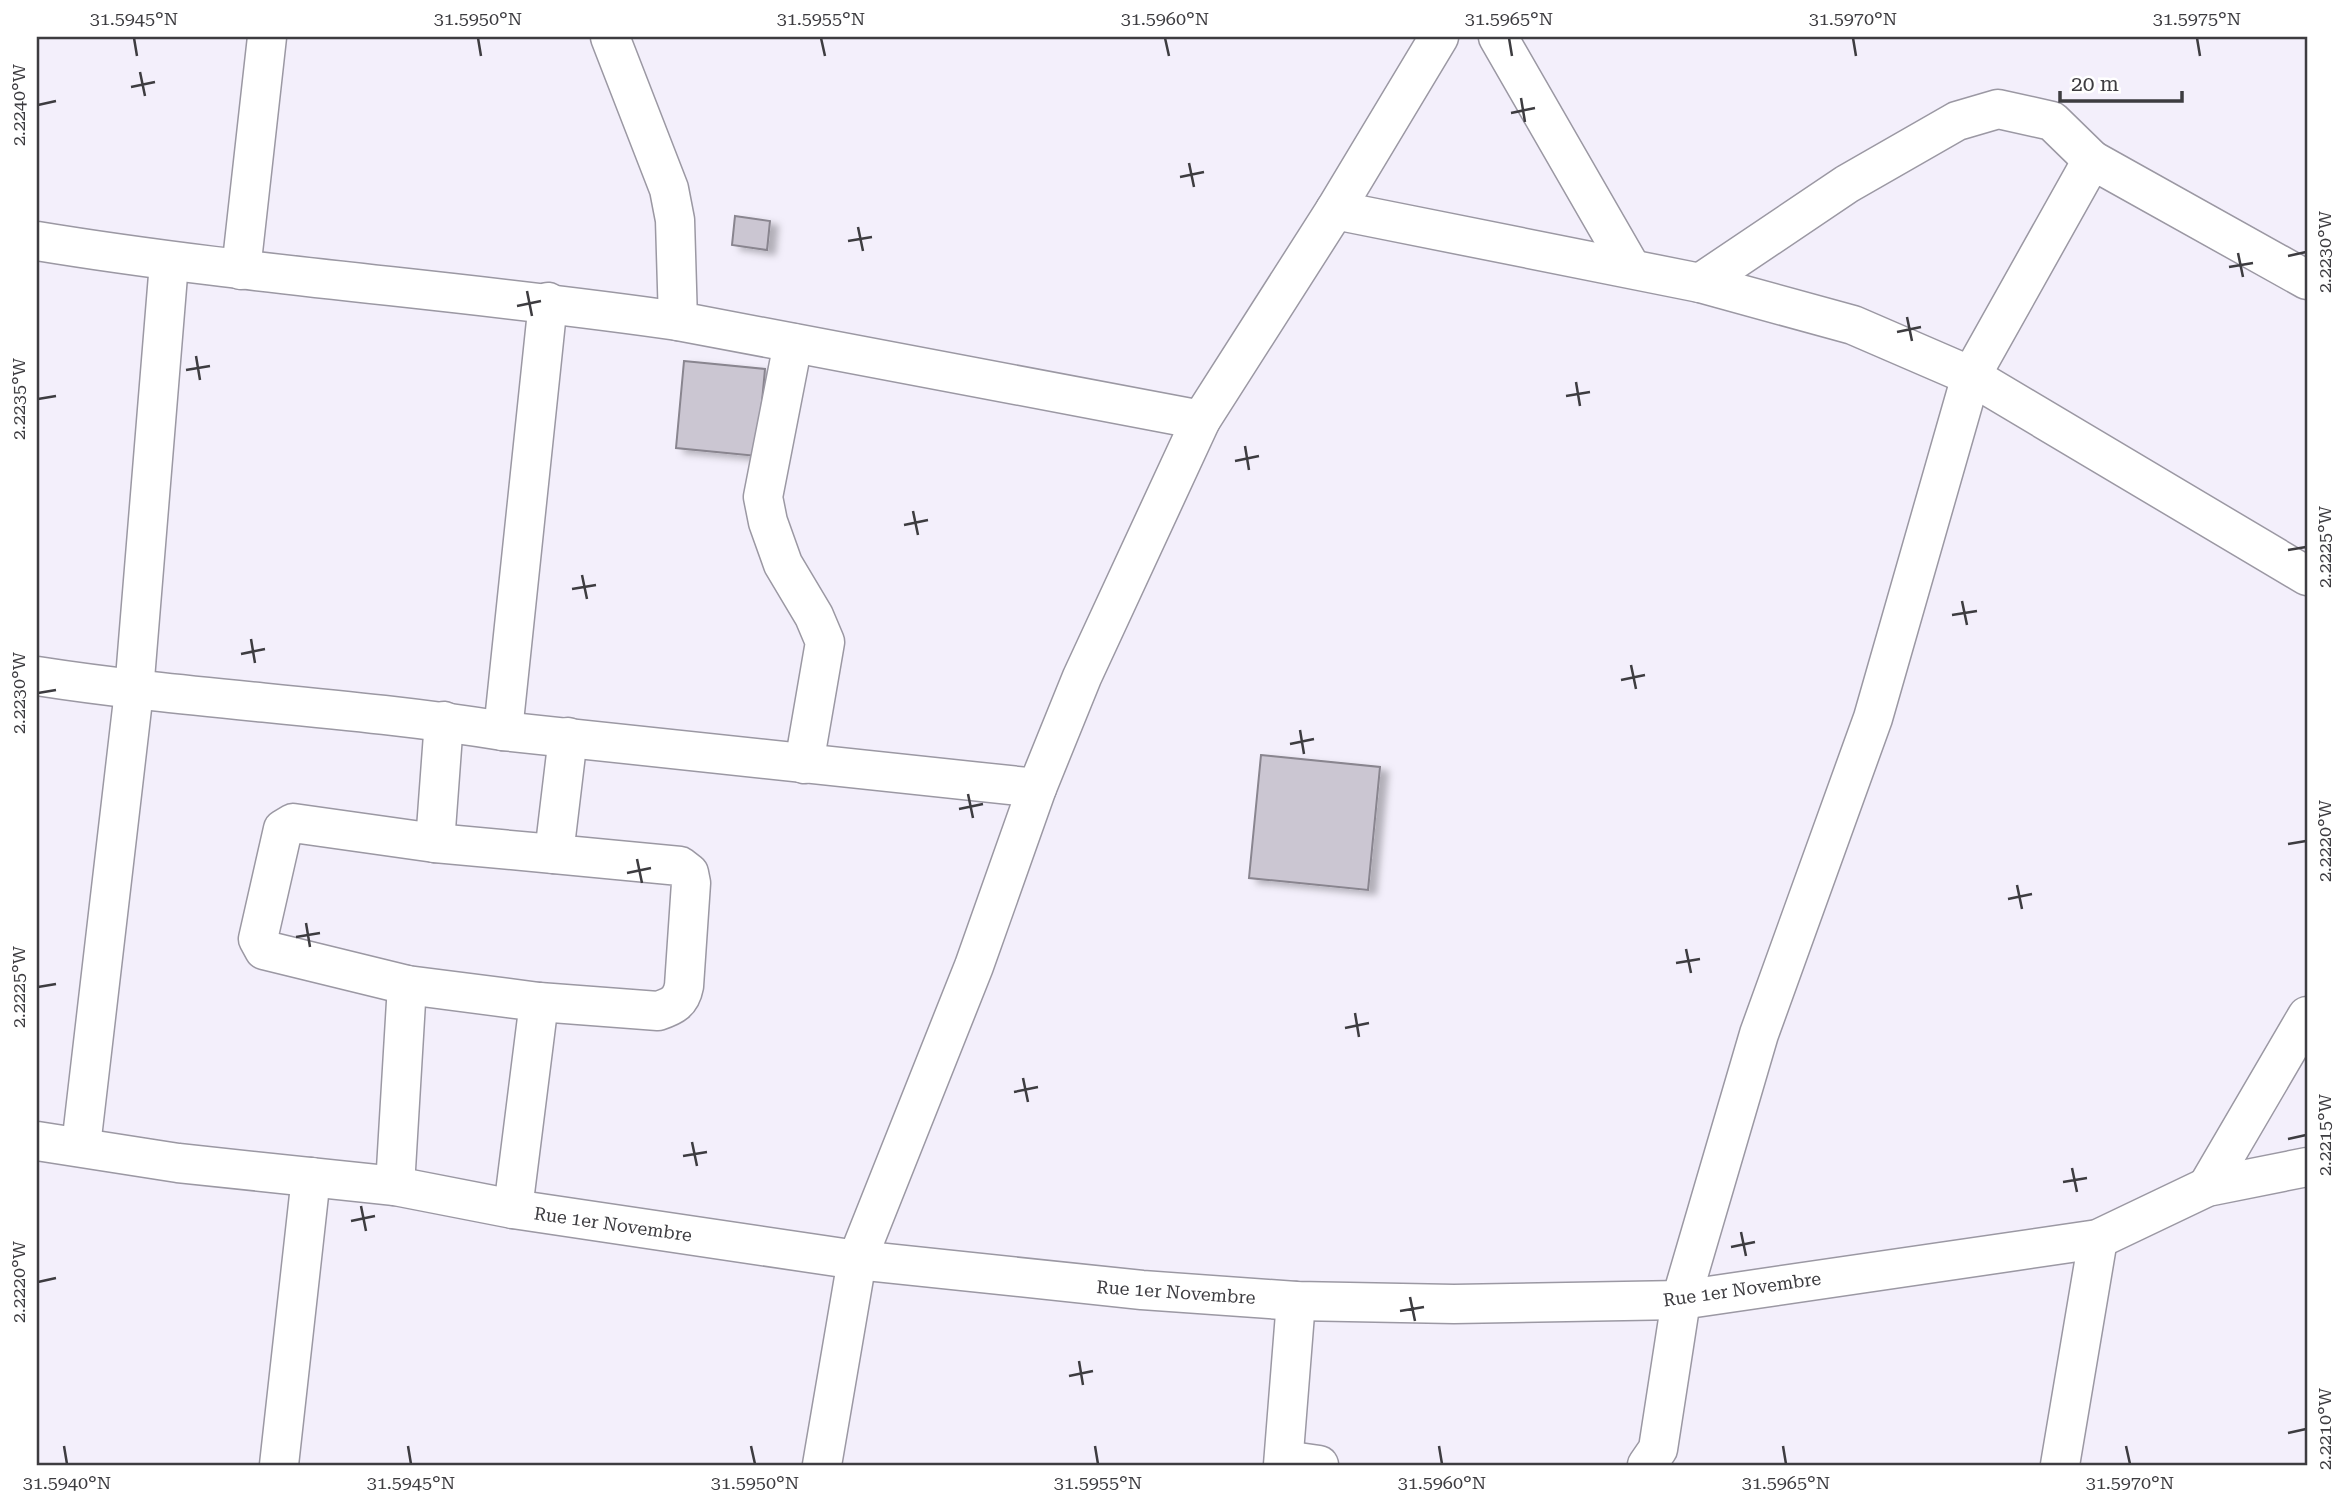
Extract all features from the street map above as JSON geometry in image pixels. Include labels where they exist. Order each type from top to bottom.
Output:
[{"type":"street","points":[[241,270],[267,37]]},
{"type":"street","points":[[610,37],[669,189],[675,220],[678,321]]},
{"type":"street","points":[[822,1465],[858,1260],[974,966],[1037,788],[1083,677],[1201,420],[1335,210],[1438,37]]},
{"type":"street","points":[[1498,37],[1631,268]]},
{"type":"street","points":[[1700,283],[1847,184],[1957,121],[1998,108],[2052,121],[2092,160],[2307,280]]},
{"type":"street","points":[[1647,1465],[1658,1449],[1681,1300],[1759,1034],[1873,718],[1971,376],[2092,160]]},
{"type":"street","points":[[1335,210],[1700,283],[1853,325],[1971,376],[2307,576]]},
{"type":"street","points":[[37,241],[169,263],[548,302],[678,321],[1201,420]]},
{"type":"street","points":[[81,1146],[134,691],[169,263]]},
{"type":"street","points":[[503,731],[548,302]]},
{"type":"street","points":[[793,343],[764,497],[768,522],[783,564],[814,616],[825,642],[804,764]]},
{"type":"street","points":[[37,676],[134,691],[444,721],[503,731],[1037,788]]},
{"type":"street","points":[[435,843],[444,721]]},
{"type":"street","points":[[554,854],[568,737]]},
{"type":"street","points":[[293,823],[435,843],[554,854],[680,866],[689,873],[684,986],[682,996],[674,1005],[659,1011],[539,1002],[407,985],[278,956],[264,950],[258,939],[283,829],[293,823]]},
{"type":"street","points":[[396,1186],[407,985]]},
{"type":"street","points":[[513,1209],[539,1002]]},
{"type":"street","points":[[2207,1187],[2307,1016]]},
{"type":"street","name":"Rue 1er Novembre","points":[[37,1141],[178,1163],[396,1186],[513,1209],[858,1260],[1063,1283],[1296,1301],[1454,1304],[1681,1300],[2098,1239],[2207,1187],[2307,1167]]},
{"type":"street","points":[[279,1465],[311,1177]]},
{"type":"street","points":[[2060,1465],[2098,1239]]},
{"type":"street","points":[[1295,1464],[1296,1301]]},
{"type":"building","points":[[735,216],[770,221],[767,250],[732,245]]},
{"type":"building","points":[[684,361],[765,369],[757,456],[676,448]]},
{"type":"building","points":[[1261,755],[1380,767],[1368,890],[1249,878]]}]
